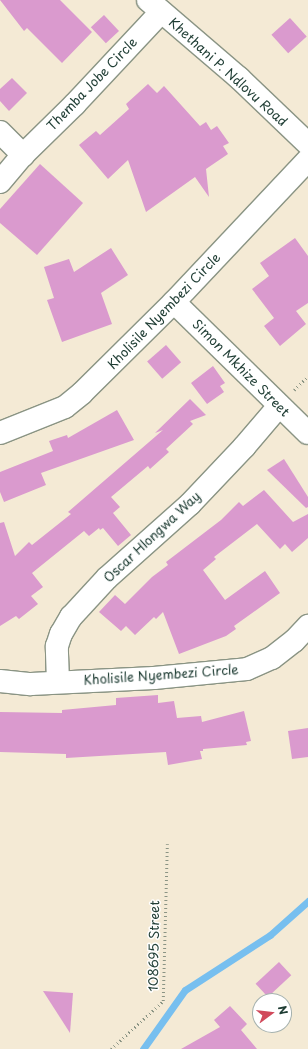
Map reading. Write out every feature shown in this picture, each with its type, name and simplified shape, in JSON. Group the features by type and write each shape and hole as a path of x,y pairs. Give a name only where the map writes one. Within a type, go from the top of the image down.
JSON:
{"street":[{"name":"Khethani P. Ndlovu Road","path":"154,6 240,78 308,144"},
{"name":"Themba Jobe Circle","path":"0,182 23,155 75,104 154,6"},
{"path":"0,132 23,155"},
{"name":"Kholisile Nyembezi Circle","path":"0,433 65,407 100,376 174,302 308,160"},
{"name":"Simon Mkhize Street","path":"174,302 308,434"},
{"name":"Oscar Hlongwa Way","path":"58,682 57,646 61,634 71,617 107,578 190,504 244,447 279,406"},
{"name":"Kholisile Nyembezi Circle","path":"0,681 31,684 154,678 247,668 272,658 308,626"}],"path":[{"name":"108695 Street","path":"111,1049 163,1001 167,844"}],"building":[{"path":"0,0 60,0 92,32 62,63 27,28 24,31"},
{"path":"104,15 119,31 106,43 91,27"},
{"path":"290,18 307,37 288,53 271,35"},
{"path":"12,78 27,93 9,111 0,101 0,89"},
{"path":"148,84 157,93 164,86 200,126 206,122 211,130 217,126 229,143 223,146 228,154 206,169 209,197 195,177 146,212 128,160 108,179 79,145 96,131 100,135 129,109 126,104"},
{"path":"40,164 83,203 37,255 0,223 0,209"},
{"path":"295,238 308,256 308,303 296,311 306,324 280,346 264,326 274,318 252,289 269,276 260,263"},
{"path":"111,248 128,275 101,293 112,324 62,342 47,300 54,298 44,267 69,259 74,272"},
{"path":"166,345 181,362 162,379 147,361"},
{"path":"213,366 225,383 220,386 224,392 207,404 191,383"},
{"path":"190,399 206,415 190,421 193,424 166,449 169,452 150,469 148,466 111,497 120,507 113,513 131,535 118,546 103,528 100,530 99,528 89,536 84,531 32,573 43,587 31,596 38,604 19,619 16,616 0,626 0,523 4,522 15,556 29,542 32,545 71,514 68,512 163,430 155,433"},
{"path":"117,410 134,440 41,473 46,485 4,502 0,492 0,472 53,451 49,441 67,435 68,438"},
{"path":"284,459 308,497 308,507 306,508 267,470"},
{"path":"264,490 293,522 308,514 308,538 292,552 285,544 280,549 257,524 214,557 216,559 203,570 225,600 265,571 280,593 234,626 236,629 226,636 179,654 163,612 156,619 154,617 135,635 126,626 121,631 99,612 115,595 125,604 152,577 168,565 166,562 221,520 239,502 243,506"},
{"path":"158,695 158,703 174,701 177,718 201,716 202,722 244,711 251,741 246,742 247,745 203,749 203,751 200,751 202,759 168,765 166,752 66,758 66,754 0,752 0,712 62,713 62,710 116,705 116,698"},
{"path":"308,728 308,757 292,759 288,731"},
{"path":"279,962 291,975 272,993 264,993 256,984"},
{"path":"43,991 73,993 70,1033"},
{"path":"230,1006 247,1024 241,1030 257,1049 181,1049 220,1027 214,1020"}],"waterway":[{"path":"143,1049 185,990 270,935 308,901"}]}
